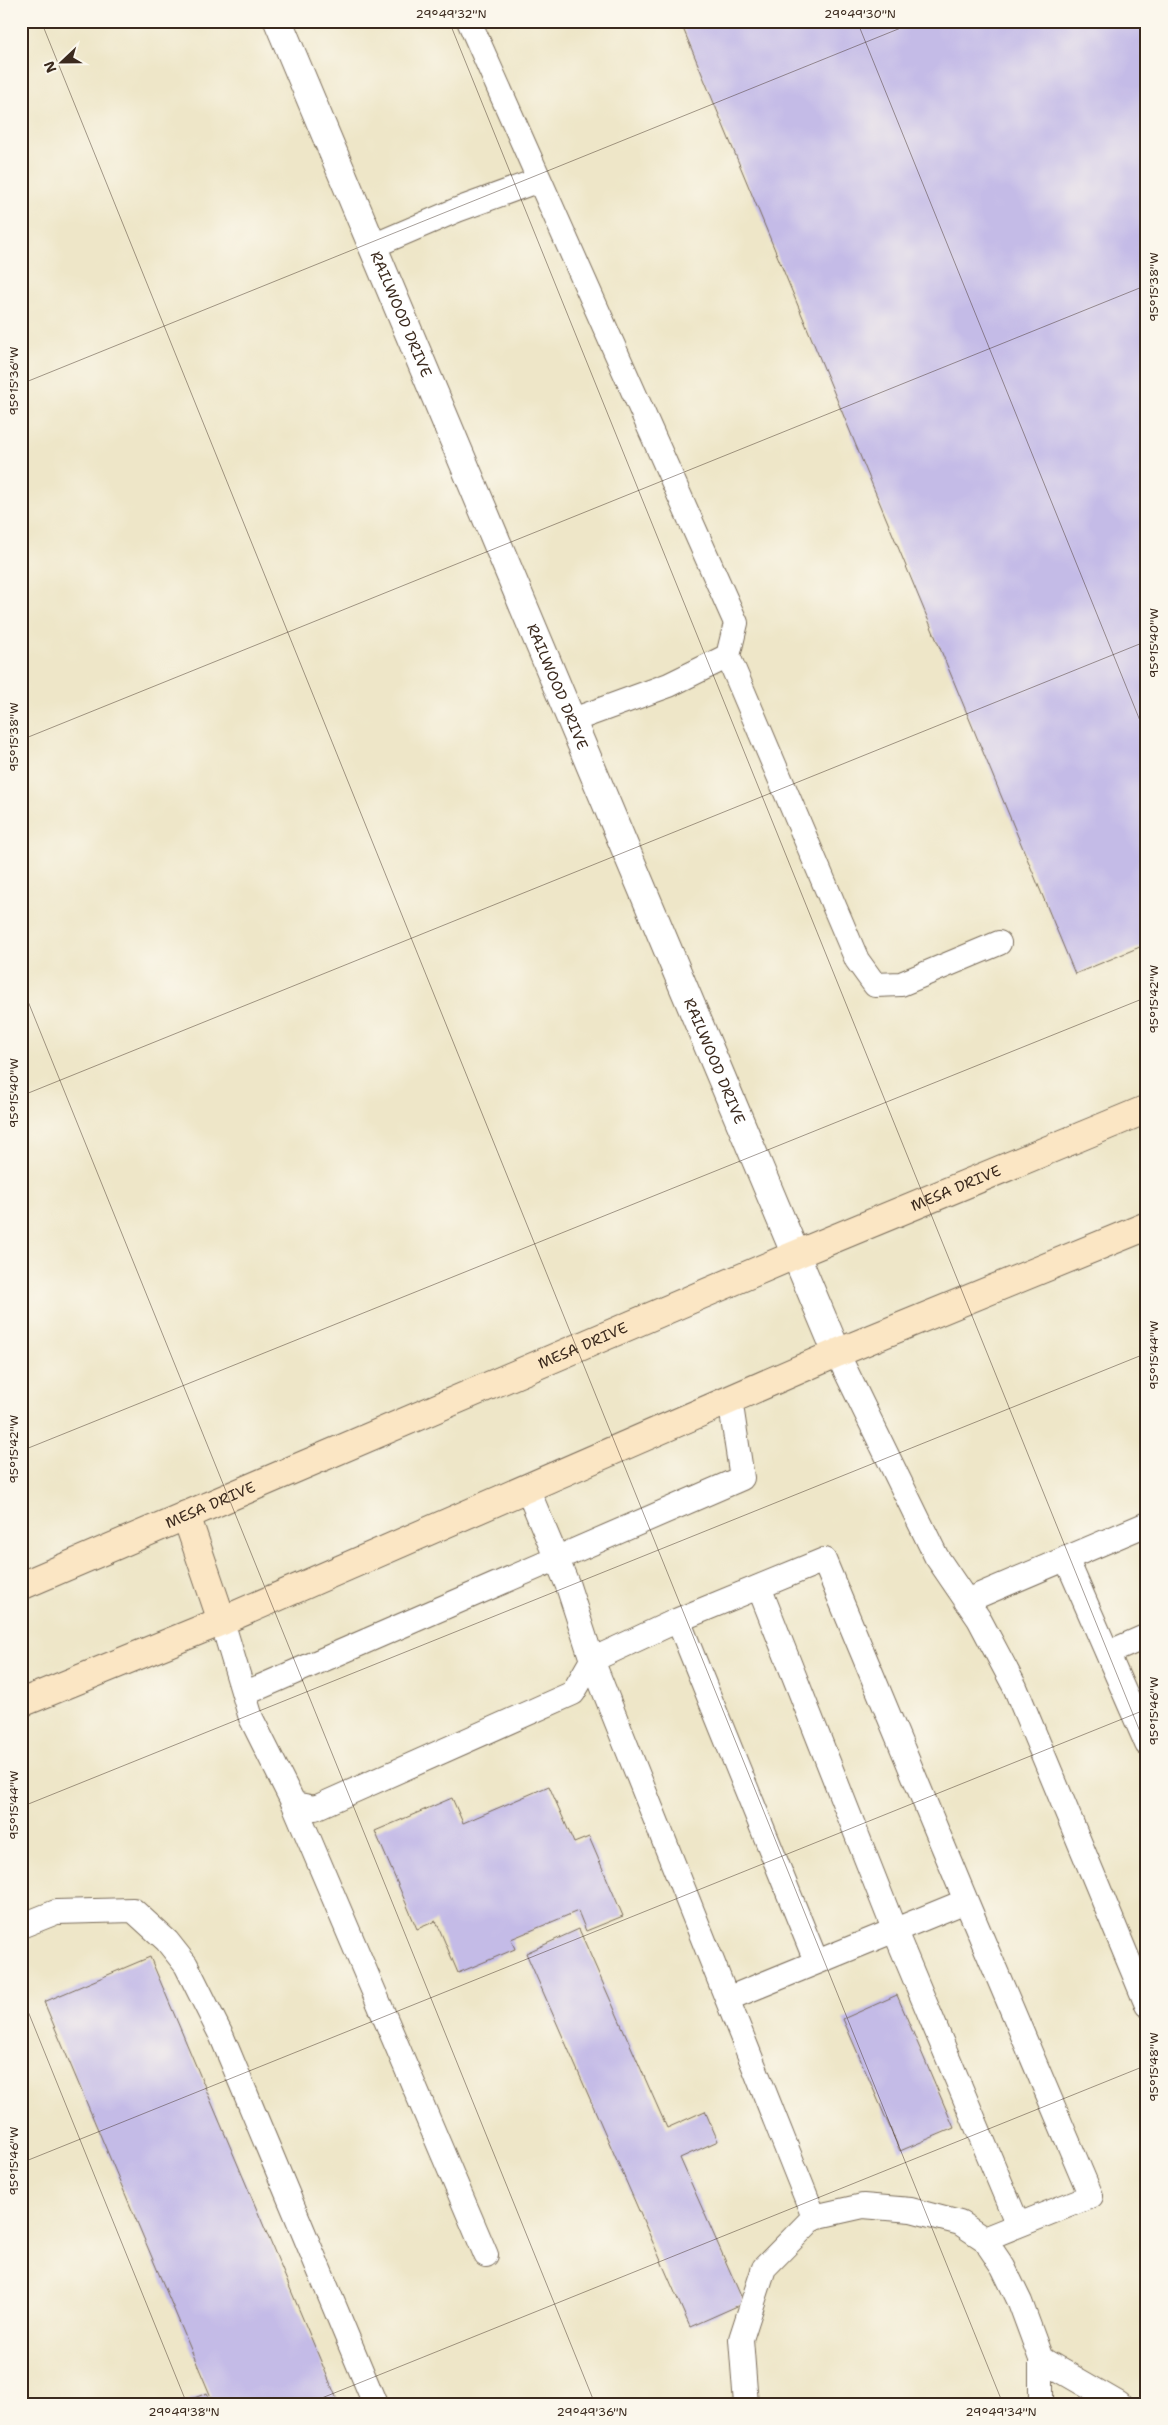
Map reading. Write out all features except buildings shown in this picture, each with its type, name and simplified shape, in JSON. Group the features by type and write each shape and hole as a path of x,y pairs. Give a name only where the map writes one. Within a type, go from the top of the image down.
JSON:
{"main road":[{"name":"MESA DRIVE","path":"21,1586 798,1254 1147,1109"},
{"path":"21,1703 222,1621 837,1353 1147,1226"},
{"path":"186,1515 222,1621"}],"street":[{"name":"RAILWOOD DRIVE","path":"278,21 798,1254 837,1353"}],"lane":[{"path":"469,21 736,624 728,656 857,960 875,985 901,984 999,943"},
{"path":"374,246 457,210 539,180"},
{"path":"573,720 669,685 728,656"},
{"path":"837,1353 936,1556 978,1618 1015,1686 1147,2005"},
{"path":"244,1694 742,1478 730,1399"},
{"path":"527,1488 556,1558 592,1660 814,2217"},
{"path":"966,1601 1147,1524"},
{"path":"1066,1558 1147,1744"},
{"path":"294,1804 315,1808 573,1693 592,1660 678,1620 824,1560 1091,2196 984,2239"},
{"path":"759,1587 894,1930 1018,2225"},
{"path":"678,1620 816,1961"},
{"path":"222,1621 251,1718 294,1804 486,2255"},
{"path":"1108,1653 1147,1636"},
{"path":"727,1999 966,1901"},
{"path":"21,1926 56,1912 133,1910 167,1940 186,1965 222,2036 375,2404"},
{"path":"746,2404 741,2339 764,2268 814,2217 863,2206 911,2210 960,2223 984,2239 1020,2302 1041,2360 1041,2404"},
{"path":"1041,2360 1119,2404"}]}
